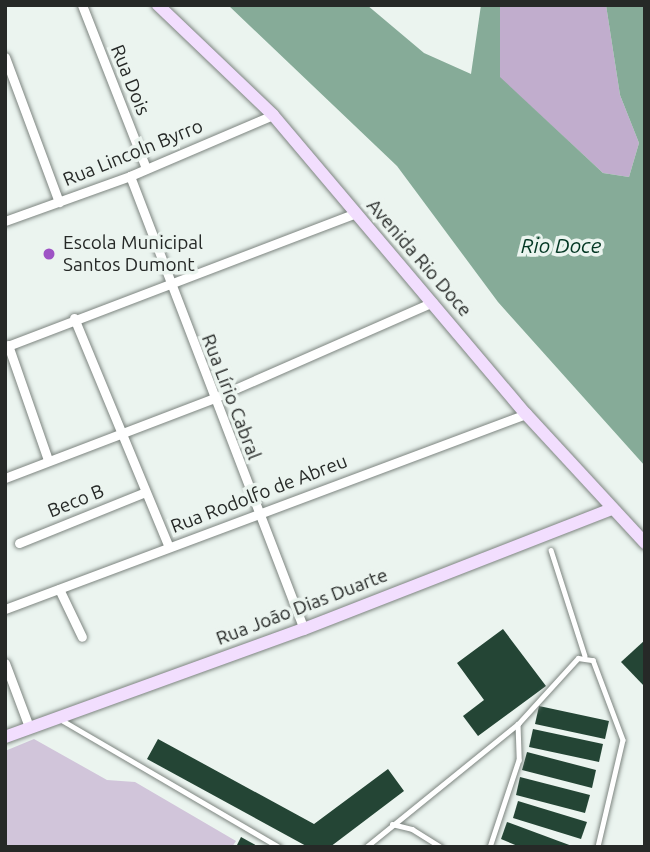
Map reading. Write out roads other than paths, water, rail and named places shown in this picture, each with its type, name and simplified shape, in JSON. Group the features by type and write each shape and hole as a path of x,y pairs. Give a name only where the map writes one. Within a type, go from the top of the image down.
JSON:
{"street":[{"name":"Rua Dois","path":"82,5 146,168"},
{"name":"Avenida Rio Doce","path":"158,5 273,115 354,214 433,302 526,414 645,543"},
{"path":"5,57 60,202"},
{"name":"Rua Lincoln Byrro","path":"5,222 130,176 273,115"},
{"name":"Rua Lírio Cabral","path":"130,176 212,399 304,629"},
{"path":"48,460 7,346 74,318 354,214"},
{"path":"5,478 212,399 433,302"},
{"path":"74,318 169,547"},
{"name":"Rua Rodolfo de Abreu","path":"5,609 526,414"},
{"name":"Beco B","path":"19,543 145,492"},
{"name":"Rua João Dias Duarte","path":"5,737 304,629 611,509"},
{"path":"59,589 82,637"},
{"path":"5,663 29,727"}],"lane":[{"path":"551,550 585,656 593,660 623,740 598,847"},
{"path":"366,847 519,724 585,656"},
{"path":"57,716 279,847"},
{"path":"490,847 519,760 519,724"},
{"path":"392,824 412,829 441,847"}],"water":[{"name":"Rio Doce","path":"228,5 367,5 424,53 471,74 481,5 500,5 500,77 603,173 629,177 639,143 620,95 606,5 645,5 645,466 498,302 397,166"}],"place":[{"name":"Escola Municipal Santos Dumont","path":"49,254"}]}
